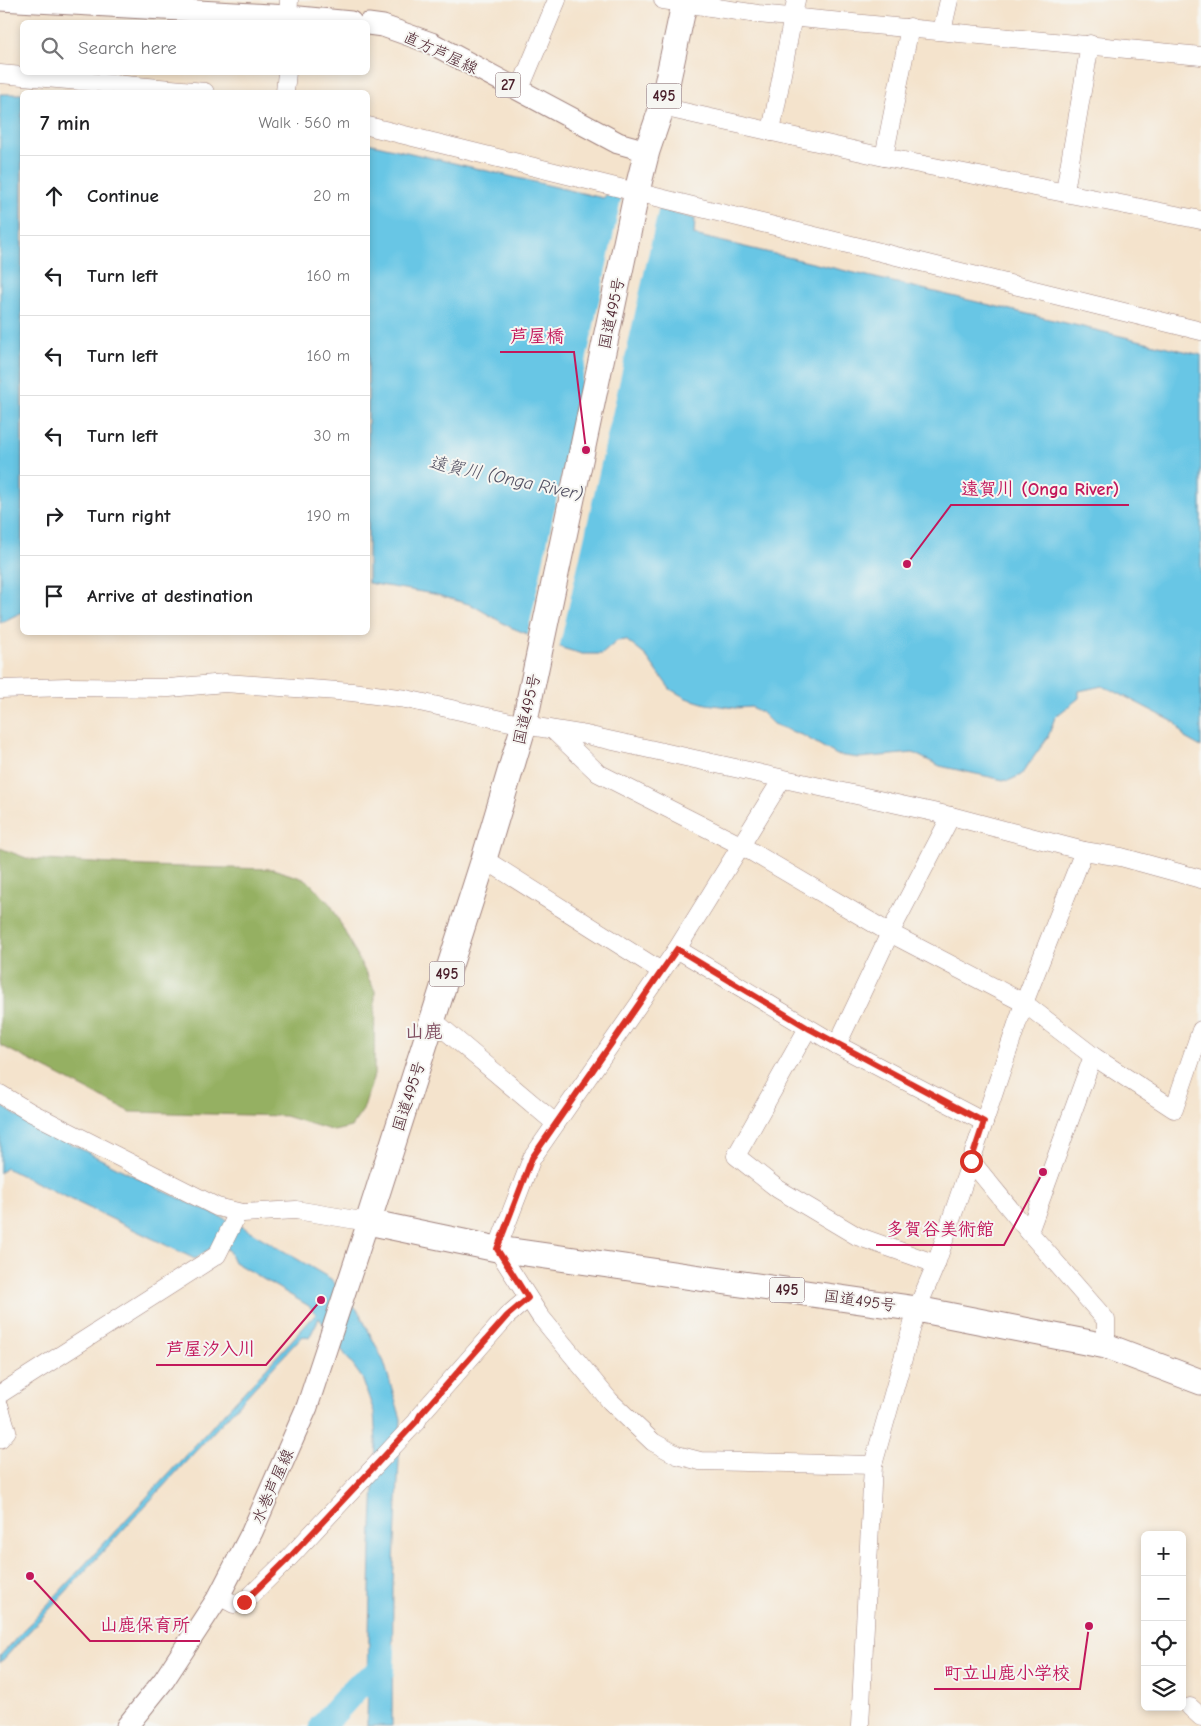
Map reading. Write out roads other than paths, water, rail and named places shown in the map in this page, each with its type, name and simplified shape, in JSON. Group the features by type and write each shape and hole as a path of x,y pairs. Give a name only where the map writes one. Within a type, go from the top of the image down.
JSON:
{"highway":[{"name":"国道495号","path":"677,1 662,107 647,151 637,191 524,725 484,859 368,1222 497,1249 917,1309 1106,1346 1201,1382"}],"main road":[{"path":"0,0 289,13 337,20"},
{"name":"直方芦屋線","path":"370,24 383,26 431,43 618,143 647,151"},
{"name":"水巻芦屋線","path":"127,1726 164,1680 218,1596 252,1532 307,1407 368,1222"}],"street":[{"path":"519,91 557,0"},
{"path":"772,132 796,0"},
{"path":"942,31 948,0"},
{"path":"677,1 794,18 1090,44 1201,56"},
{"path":"884,157 910,28"},
{"path":"1065,191 1090,44"},
{"path":"0,74 182,90"},
{"path":"285,90 286,75"},
{"path":"662,107 884,157 1065,191 1201,220"},
{"path":"370,126 1201,331"},
{"path":"0,689 68,687 169,688 225,683 352,692 406,699 951,816 1084,851 1121,857 1201,879"},
{"path":"553,730 598,773 742,846 890,933 1024,1003 1093,1056 1174,1109 1201,1030"},
{"path":"782,779 677,949 532,1158 497,1249 540,1316 610,1401 653,1442 677,1455 700,1461 873,1465"},
{"path":"837,1045 890,933 951,816"},
{"path":"860,1726 873,1465 917,1309 936,1264 1024,1003 1084,851"},
{"path":"484,859 661,971"},
{"path":"677,949 837,1045 984,1122"},
{"path":"433,1020 555,1123"},
{"path":"808,1028 736,1156 778,1189 857,1236 936,1264"},
{"path":"1029,1232 1093,1056"},
{"path":"0,1094 30,1112 217,1206 239,1214 296,1210 368,1222"},
{"path":"971,1161 1029,1232 1106,1320 1106,1346"},
{"path":"0,1394 218,1256 239,1214"},
{"path":"218,1596 234,1604 244,1602 288,1559 417,1421 420,1415 507,1316 528,1298"},
{"path":"0,1408 7,1431 0,1438"}],"water":[{"path":"0,94 20,94 20,613 0,623"},
{"path":"370,143 603,198 621,183 645,206 695,219 694,235 1201,355 1201,747 1185,738 1176,723 1102,686 1079,691 1079,698 1055,717 1048,737 1021,775 1008,781 940,766 913,753 859,758 837,755 804,736 773,724 761,712 751,707 735,708 706,704 686,698 670,689 646,656 626,640 617,641 602,654 582,654 510,627 472,605 434,594 370,583"},
{"path":"0,1105 17,1116 157,1188 243,1227 331,1279 359,1312 384,1362 401,1419 393,1583 392,1726 367,1726 371,1548 376,1442 374,1412 362,1378 319,1318 309,1338 302,1336 0,1663 0,1656 316,1314 309,1306 234,1262 228,1249 211,1248 195,1259 6,1168 0,1173"}],"waterway":[{"path":"322,1726 358,1686 381,1671 382,1651"}],"place":[{"name":"芦屋橋","path":"586,450"},
{"name":"遠賀川 (Onga River)","path":"907,564"},
{"name":"多賀谷美術館","path":"1043,1172"},
{"name":"芦屋汐入川","path":"321,1300"},
{"name":"山鹿保育所","path":"30,1576"},
{"name":"町立山鹿小学校","path":"1089,1626"}],"district":[{"name":"山鹿","path":"424,1031"}]}
